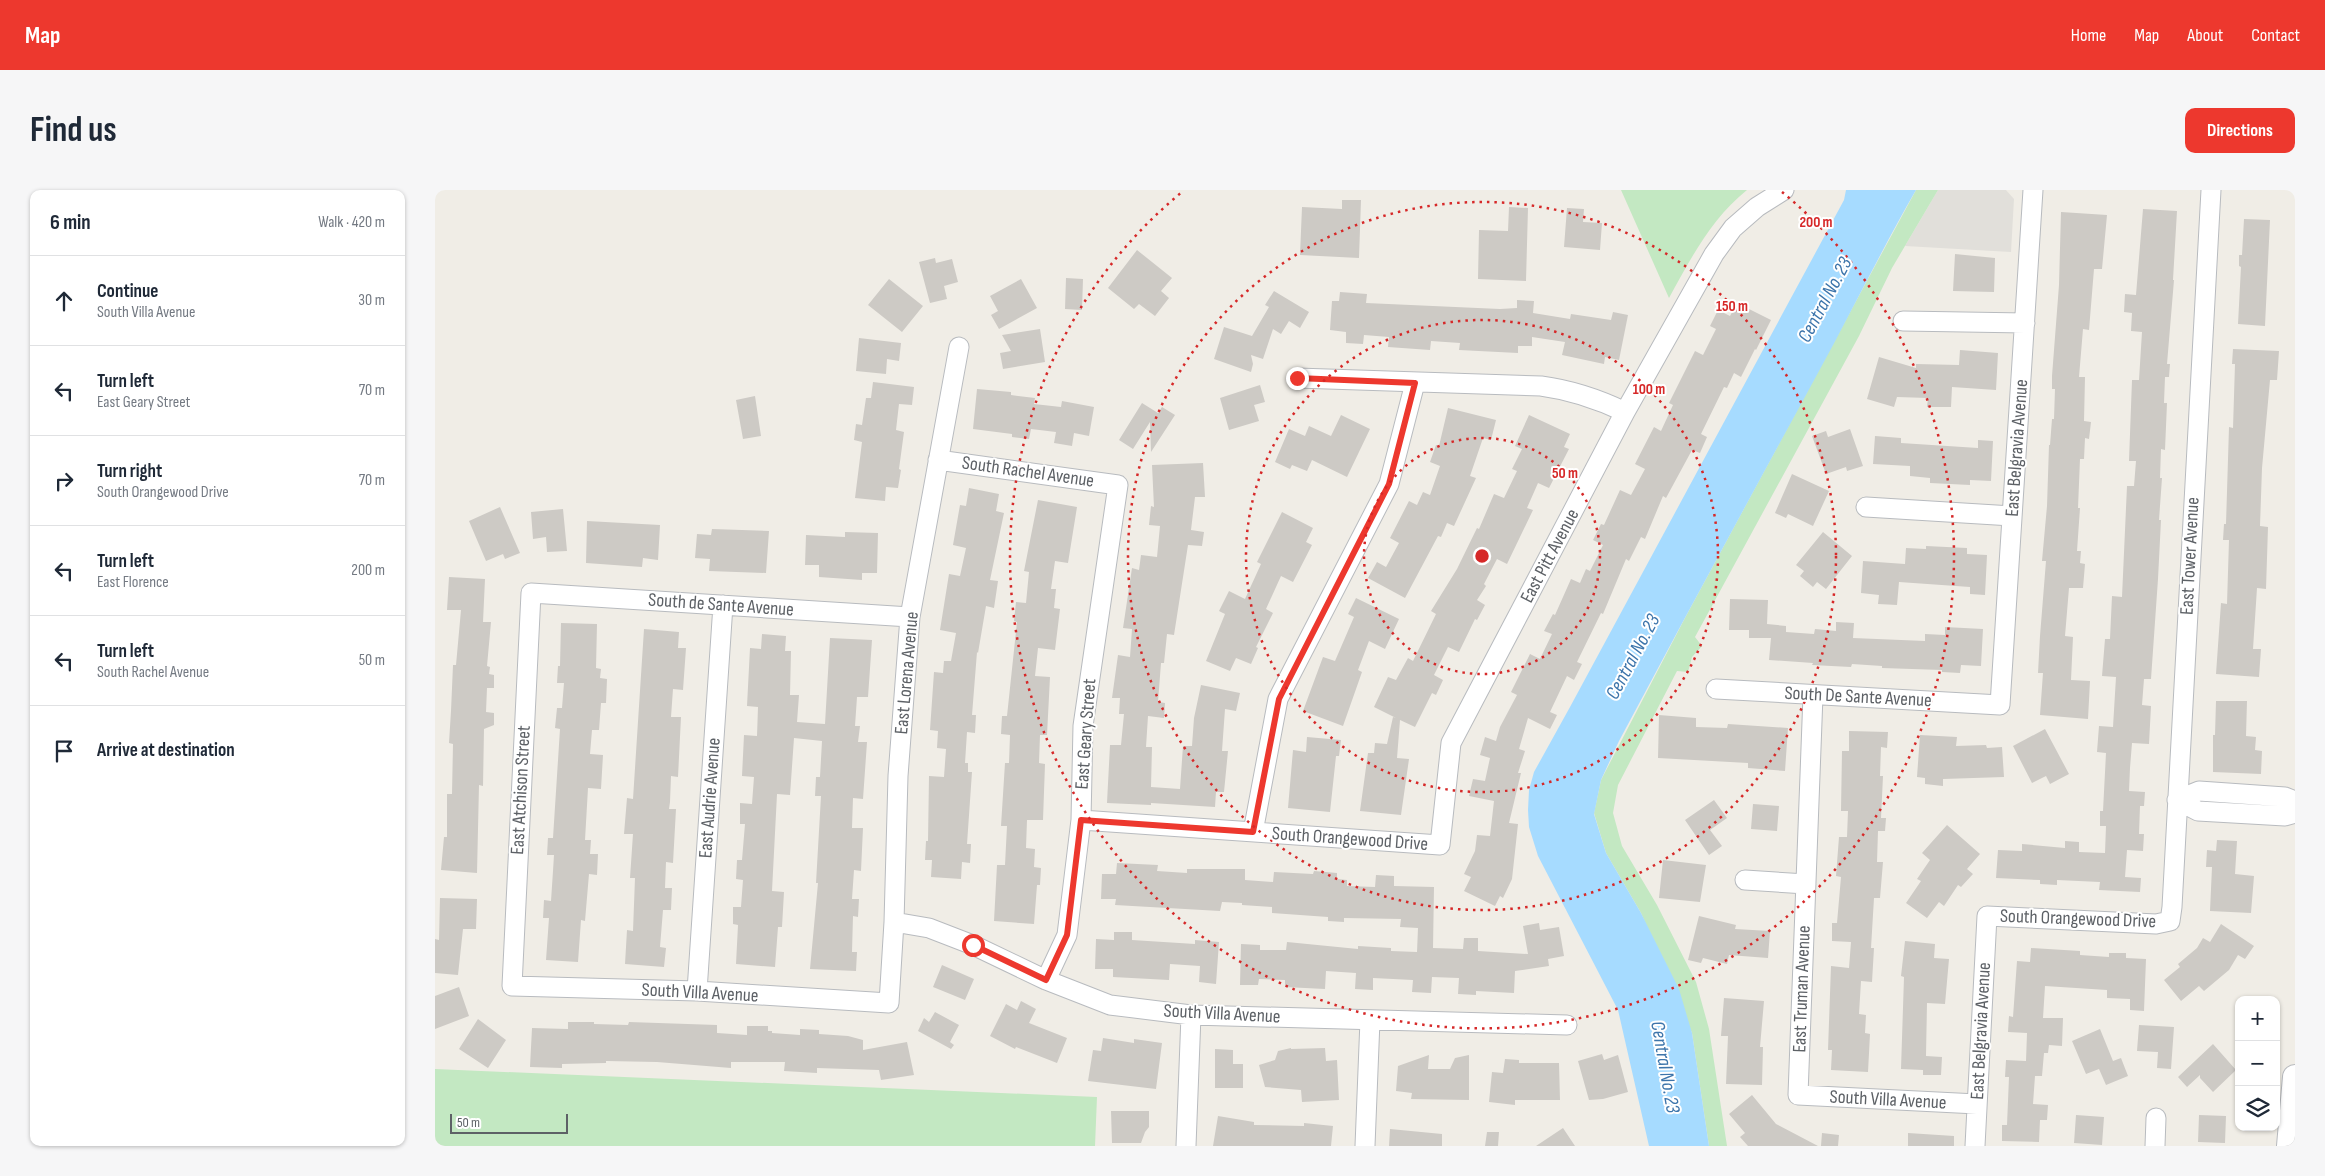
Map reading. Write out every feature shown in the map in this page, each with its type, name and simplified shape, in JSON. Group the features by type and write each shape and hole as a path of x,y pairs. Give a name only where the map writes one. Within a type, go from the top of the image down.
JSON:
{"street":[{"name":"East Pitt Avenue","path":"1439,845 1451,743 1625,412 1714,254 1733,228 1757,207 1783,190"},
{"name":"East Belgravia Avenue","path":"2000,705 2033,190"},
{"name":"East Tower Avenue","path":"2169,922 2172,907 2211,190"},
{"path":"1903,321 2025,323"},
{"name":"East Lorena Avenue","path":"889,1003 894,922 898,776 910,617 959,347"},
{"path":"1297,378 1541,386 1565,390 1607,403 1625,412"},
{"path":"1253,832 1279,699 1389,484 1415,383"},
{"name":"South Rachel Avenue","path":"939,460 1118,485"},
{"name":"East Geary Street","path":"1046,980 1067,935 1081,820 1083,726 1118,485"},
{"path":"1866,507 2012,516"},
{"name":"South de Sante Avenue","path":"531,593 910,617"},
{"name":"East Atchison Street","path":"511,986 531,593"},
{"name":"East Audrie Avenue","path":"697,991 723,605"},
{"name":"South De Sante Avenue","path":"1716,689 2000,705"},
{"name":"East Truman Avenue","path":"1798,1095 1813,694"},
{"path":"2177,800 2199,791 2285,797 2295,801"},
{"path":"2177,800 2198,810 2285,816 2295,813"},
{"name":"South Orangewood Drive","path":"1081,820 1439,845"},
{"path":"1745,880 1806,884"},
{"name":"East Belgravia Avenue","path":"1975,1146 1987,916"},
{"name":"South Orangewood Drive","path":"1987,916 2156,924 2169,922"},
{"name":"South Villa Avenue","path":"894,922 929,928 956,938 1046,980 1110,1005 1191,1015 1567,1025"},
{"name":"South Villa Avenue","path":"511,986 697,991 889,1003"},
{"path":"1186,1146 1191,1015"},
{"path":"1365,1146 1370,1020"},
{"path":"2289,1146 2295,1077"},
{"name":"South Villa Avenue","path":"1798,1095 1977,1104"},
{"path":"2155,1146 2156,1118"}],"shaded area":[{"path":"1938,190 2006,190 2014,199 2011,252 1905,246"}],"green space":[{"path":"1621,190 1747,190 1734,201 1712,226 1669,298"},
{"path":"1916,190 1938,190 1892,268 1859,336 1695,637 1702,646 1692,657 1688,672 1677,671 1618,785 1613,813 1622,846 1657,905 1696,982 1709,1029 1727,1146 1709,1146 1692,1033 1641,913 1606,853 1594,813 1601,780 1686,616"},
{"path":"435,1069 1097,1097 1095,1146 435,1146"}],"water":[{"name":"Central No. 23","path":"1846,190 1916,190 1619,741 1601,780 1594,814 1606,853 1641,913 1679,989 1692,1033 1709,1146 1649,1146 1618,1010 1538,856 1529,827 1529,790 1534,772 1844,200"}],"building":[{"path":"1342,200 1361,200 1359,258 1300,255 1302,207 1342,209"},
{"path":"1509,207 1528,208 1526,281 1478,279 1479,230 1508,231"},
{"path":"1567,208 1584,209 1583,222 1602,223 1600,250 1564,247"},
{"path":"2143,209 2177,211 2174,280 2167,364 2170,364 2169,377 2165,377 2164,403 2167,403 2165,450 2161,449 2160,478 2162,478 2159,520 2161,520 2151,679 2144,679 2142,705 2151,706 2149,744 2132,743 2130,768 2129,791 2145,792 2144,806 2140,806 2139,834 2144,834 2143,851 2127,850 2125,877 2141,878 2140,892 2099,890 2100,882 2057,880 2057,885 2040,884 2040,880 1996,878 1998,850 2022,851 2022,844 2065,848 2065,841 2079,842 2079,852 2105,853 2106,826 2100,826 2100,811 2103,811 2106,753 2097,752 2099,726 2113,727 2116,677 2102,676 2105,639 2110,639 2112,596 2122,597 2127,486 2134,486 2136,461 2129,461 2132,380 2139,380 2142,332 2131,331 2132,313 2124,312 2125,294 2136,295"},
{"path":"2061,212 2107,215 2102,269 2094,269 2089,330 2083,329 2079,377 2085,377 2084,421 2091,422 2089,439 2085,438 2084,459 2080,459 2078,508 2080,508 2077,551 2081,551 2080,563 2085,564 2083,588 2069,588 2065,636 2073,637 2071,680 2090,681 2088,719 2040,715 2043,673 2038,673 2046,561 2042,561 2047,506 2049,445 2052,419 2054,419 2055,389 2052,389 2052,376 2059,285"},
{"path":"2244,219 2270,220 2265,326 2238,324 2241,267 2239,266 2239,255 2242,255"},
{"path":"1137,250 1172,278 1161,291 1169,298 1155,316 1139,304 1134,309 1108,288"},
{"path":"1955,254 1995,258 1994,292 1953,291"},
{"path":"935,258 936,263 952,259 958,282 944,286 947,299 930,303 919,262"},
{"path":"1066,278 1083,279 1082,310 1065,309"},
{"path":"889,279 923,306 902,332 868,305"},
{"path":"1021,279 1037,308 999,329 991,315 998,311 990,296"},
{"path":"1274,291 1309,312 1300,328 1289,321 1281,334 1273,329 1263,359 1251,355 1253,364 1251,372 1214,359 1224,327 1252,336 1269,307 1265,305"},
{"path":"1340,292 1367,294 1366,303 1500,309 1517,308 1517,300 1534,301 1533,313 1570,319 1571,314 1611,320 1613,312 1628,315 1619,360 1605,357 1604,364 1562,355 1565,342 1532,337 1532,346 1518,346 1518,353 1459,350 1460,343 1431,341 1430,350 1388,347 1389,337 1364,335 1363,344 1346,343 1346,332 1330,330 1332,301 1339,301"},
{"path":"1737,303 1771,320 1756,350 1741,377 1734,373 1727,388 1724,387 1701,434 1707,437 1700,453 1692,450 1666,498 1663,496 1645,539 1641,537 1629,561 1626,559 1603,614 1601,613 1577,662 1582,664 1574,680 1567,676 1550,712 1557,715 1550,729 1528,718 1519,749 1525,751 1518,773 1521,773 1509,823 1518,824 1512,879 1503,898 1500,896 1495,906 1464,891 1471,877 1464,874 1475,851 1477,835 1490,836 1494,801 1469,796 1473,779 1485,781 1490,758 1480,755 1485,737 1496,741 1500,727 1517,695 1511,692 1530,654 1540,659 1552,634 1544,631 1553,614 1555,615 1571,579 1580,583 1586,569 1590,571 1603,545 1593,540 1601,524 1604,525 1620,490 1631,495 1645,469 1635,464 1654,427 1661,431 1673,405 1669,403 1695,351 1703,355 1716,329 1710,326 1718,310 1730,316"},
{"path":"1040,329 1045,362 1003,369 1000,353 1011,351 1002,335"},
{"path":"859,338 901,343 899,361 887,359 886,374 856,371"},
{"path":"2233,349 2279,351 2277,380 2270,380 2262,468 2260,526 2268,527 2266,589 2257,588 2253,649 2261,649 2259,677 2216,674 2221,603 2227,604 2229,540 2223,540 2224,524 2226,524 2229,427 2233,428 2235,364 2232,364"},
{"path":"1960,350 1998,353 1996,390 1952,387 1951,407 1927,407 1928,398 1897,397 1894,407 1867,399 1879,357 1916,368 1916,364 1959,365"},
{"path":"873,382 914,387 912,405 899,404 896,430 904,432 899,469 901,470 898,488 886,487 885,501 855,498 862,442 854,440 856,424 862,425 866,398 871,398"},
{"path":"1260,385 1265,402 1254,405 1259,421 1229,430 1220,398"},
{"path":"977,389 1011,392 1011,395 1035,398 1034,404 1061,407 1062,401 1094,407 1089,436 1074,433 1072,446 1054,443 1056,432 1031,429 1029,439 1012,437 1012,434 973,429"},
{"path":"755,396 761,436 743,439 736,400"},
{"path":"1142,403 1158,413 1162,407 1175,415 1151,452 1150,422 1133,449 1119,440"},
{"path":"1448,408 1496,420 1491,440 1483,438 1470,476 1476,478 1454,526 1447,523 1441,537 1438,536 1405,598 1368,578 1377,562 1386,567 1399,543 1390,538 1409,501 1417,505 1423,492 1430,495 1440,466 1430,462 1436,445 1439,446"},
{"path":"1341,415 1370,429 1347,477 1312,460 1307,471 1292,465 1290,469 1275,462 1289,429 1305,436 1309,426 1331,436"},
{"path":"1529,415 1570,434 1564,447 1569,449 1549,488 1538,483 1527,508 1533,510 1507,564 1497,559 1484,584 1486,586 1477,600 1485,605 1477,620 1475,619 1459,652 1448,647 1434,675 1443,680 1436,695 1432,693 1415,727 1400,720 1397,758 1409,759 1401,815 1360,811 1368,753 1374,753 1375,743 1387,744 1393,717 1396,718 1374,707 1388,677 1396,680 1408,658 1413,661 1436,614 1431,611 1457,569 1477,528 1479,529 1494,494 1504,498 1517,471 1512,469 1522,449 1515,446"},
{"path":"1850,429 1863,466 1847,471 1846,467 1826,474 1812,436 1826,431 1828,437"},
{"path":"1875,436 1901,438 1901,443 1978,448 1978,440 1993,441 1991,481 1970,480 1970,485 1930,483 1930,478 1910,476 1910,466 1873,464"},
{"path":"1203,463 1205,497 1195,497 1191,530 1204,532 1202,546 1188,545 1174,635 1167,634 1164,663 1161,663 1158,702 1165,703 1164,718 1148,716 1146,747 1152,747 1151,787 1180,789 1183,746 1192,746 1194,718 1201,685 1240,693 1236,711 1225,709 1222,751 1228,751 1224,792 1216,792 1215,807 1151,803 1151,805 1107,803 1110,745 1121,745 1124,714 1119,714 1120,698 1112,698 1118,655 1130,657 1132,629 1123,628 1132,568 1139,570 1141,555 1157,557 1160,526 1149,525 1151,506 1154,507 1152,465"},
{"path":"1792,474 1829,491 1813,526 1788,514 1786,518 1775,513"},
{"path":"969,488 999,494 996,511 1004,513 990,580 998,581 994,608 986,606 977,652 972,715 976,715 975,733 967,732 965,763 968,763 968,772 972,772 967,844 971,844 970,863 962,862 961,879 931,877 932,860 925,860 926,841 928,841 929,776 944,777 946,749 937,748 938,731 930,730 934,672 943,673 944,661 951,661 956,633 940,630 949,574 960,576 966,548 953,545 960,505 966,506"},
{"path":"1038,500 1077,507 1068,563 1055,561 1051,589 1056,589 1054,608 1060,609 1055,650 1038,648 1035,676 1050,677 1047,735 1040,735 1039,763 1045,764 1043,820 1027,820 1026,848 1035,849 1034,867 1041,868 1040,885 1037,885 1034,924 994,921 997,865 1005,865 1007,826 1001,826 1005,763 1009,763 1010,735 1001,734 1002,716 1007,716 1017,622 1014,621 1016,602 1026,603 1029,572 1024,571"},
{"path":"500,507 520,553 505,559 503,554 486,561 469,521"},
{"path":"563,509 567,551 547,552 546,537 533,539 531,512"},
{"path":"1282,512 1313,528 1306,542 1312,545 1293,582 1281,576 1266,609 1273,613 1256,647 1258,648 1251,664 1236,658 1230,671 1206,661 1225,614 1219,611 1229,591 1245,599 1261,564 1257,562"},
{"path":"587,521 660,525 658,560 643,558 642,567 586,563"},
{"path":"712,529 769,531 766,573 709,571 710,559 695,558 697,534 711,535"},
{"path":"845,532 878,533 877,573 862,573 862,580 819,577 819,565 805,565 806,535 845,537"},
{"path":"1823,532 1852,556 1826,589 1817,582 1813,587 1800,576 1804,571 1796,565"},
{"path":"1926,546 1967,548 1967,554 1987,555 1985,595 1970,594 1970,587 1899,582 1897,605 1878,604 1879,595 1861,593 1863,561 1905,564 1906,548 1926,549"},
{"path":"449,577 485,579 483,622 491,622 487,666 490,667 489,674 494,675 494,688 487,688 486,712 494,713 494,725 484,729 483,786 479,785 477,873 441,870 444,837 447,837 447,794 452,794 453,744 449,743 453,665 456,665 461,610 447,610"},
{"path":"1356,598 1399,619 1385,649 1369,641 1358,670 1362,672 1343,726 1303,711 1323,657 1335,661 1354,617 1348,614"},
{"path":"1730,599 1768,600 1767,624 1786,626 1786,632 1814,634 1815,629 1836,631 1836,622 1854,623 1853,638 1925,641 1925,634 1945,635 1945,627 1983,629 1981,666 1961,665 1960,673 1852,664 1851,667 1812,665 1813,663 1769,660 1771,638 1749,638 1749,630 1729,630"},
{"path":"561,623 597,624 596,668 601,669 600,678 607,679 606,703 601,703 599,730 592,730 590,754 603,755 601,789 588,788 585,840 591,840 590,854 598,854 597,875 589,874 585,921 581,920 578,962 546,960 549,918 543,918 544,900 551,901 554,855 547,855 548,838 553,838 560,729 555,728 557,708 562,708 564,683 557,683 558,666 560,666"},
{"path":"644,629 679,632 678,648 686,648 683,690 673,689 671,717 681,717 678,777 671,776 669,809 676,809 673,863 666,862 665,888 672,888 671,910 663,910 660,947 666,948 664,967 625,964 627,930 633,931 635,878 630,878 633,834 624,834 627,798 633,799"},
{"path":"762,634 786,636 785,651 791,651 790,695 799,695 797,722 825,724 830,638 872,640 868,697 857,697 855,726 860,726 858,742 867,742 863,799 853,798 852,828 863,828 861,871 854,870 852,899 859,899 858,917 853,916 852,952 857,952 856,971 810,969 818,883 816,883 821,796 815,796 816,777 820,777 822,741 794,738 790,795 777,794 772,891 784,892 782,927 778,927 775,967 736,964 738,925 733,924 733,907 741,907 743,880 736,879 737,860 742,860 745,824 740,824 740,803 752,804 754,777 742,776 744,735 757,736 758,707 747,706 750,648 761,649"},
{"path":"2216,701 2247,701 2246,736 2256,737 2255,750 2262,751 2261,774 2213,772 2213,735 2215,735"},
{"path":"1659,715 1696,718 1696,727 1727,728 1728,724 1788,728 1785,771 1748,768 1748,763 1658,758"},
{"path":"2045,729 2069,774 2050,784 2046,776 2032,783 2013,746"},
{"path":"1849,731 1888,732 1887,748 1881,747 1880,776 1883,776 1881,818 1886,818 1885,831 1878,831 1877,862 1883,862 1880,898 1874,898 1871,948 1874,948 1872,982 1861,981 1859,1014 1866,1015 1865,1033 1870,1034 1868,1072 1831,1070 1832,1050 1828,1050 1831,966 1849,968 1851,942 1832,941 1832,923 1837,923 1841,877 1836,876 1839,837 1847,837 1848,811 1841,811 1842,751 1849,751"},
{"path":"1920,735 1957,737 1956,746 1986,745 1987,748 2002,747 2004,777 1943,779 1943,786 1925,784 1925,778 1917,777"},
{"path":"1307,737 1341,740 1339,756 1336,756 1330,812 1288,808 1293,750 1306,752"},
{"path":"1714,800 1727,818 1710,830 1722,846 1709,855 1685,820"},
{"path":"1753,804 1779,806 1777,831 1751,829"},
{"path":"1947,825 1980,854 1967,869 1973,874 1961,887 1958,885 1944,906 1939,902 1927,918 1906,903 1921,881 1917,879 1930,860 1922,853"},
{"path":"2217,840 2237,841 2235,874 2254,876 2251,913 2210,911 2212,867 2206,867 2207,850 2216,851"},
{"path":"1663,860 1706,865 1700,902 1659,898"},
{"path":"1117,863 1158,865 1157,871 1187,873 1187,869 1245,869 1245,880 1273,882 1274,872 1313,874 1314,871 1337,873 1337,879 1347,880 1347,886 1375,887 1376,875 1394,876 1394,886 1434,887 1433,948 1463,949 1464,938 1478,938 1478,951 1528,954 1523,926 1539,923 1540,930 1559,927 1564,956 1548,959 1549,966 1515,971 1514,993 1476,991 1476,995 1458,994 1459,978 1432,977 1431,993 1412,992 1413,980 1373,978 1373,990 1355,989 1356,973 1326,971 1325,989 1285,987 1285,980 1259,979 1258,985 1240,985 1241,944 1260,945 1260,950 1286,950 1287,942 1358,949 1358,946 1391,948 1391,951 1417,952 1418,928 1400,927 1401,919 1344,918 1344,922 1328,921 1328,917 1272,913 1272,907 1242,905 1242,903 1222,902 1220,911 1115,905 1116,899 1101,899 1102,874 1116,874"},
{"path":"440,898 477,899 476,929 463,929 458,975 435,973 435,939 439,940"},
{"path":"1699,916 1736,925 1735,929 1770,931 1768,958 1729,955 1727,964 1703,958 1701,963 1688,960"},
{"path":"2221,924 2254,946 2245,959 2238,955 2229,970 2204,991 2199,986 2181,1001 2164,980 2180,967 2178,964 2197,948 2203,938 2210,942"},
{"path":"1114,932 1132,932 1132,940 1195,944 1195,940 1219,942 1216,984 1199,982 1200,966 1170,964 1169,980 1113,977 1113,969 1095,969 1096,939 1114,940"},
{"path":"1905,941 1935,944 1934,958 1949,959 1945,1004 1927,1003 1926,1056 1942,1057 1941,1075 1923,1075 1923,1070 1901,1069 1904,977 1901,976"},
{"path":"2031,948 2080,951 2080,955 2109,957 2109,953 2126,953 2126,958 2146,959 2144,1011 2130,1010 2130,999 2107,998 2107,990 2045,986 2043,1018 2063,1018 2062,1046 2049,1045 2048,1053 2044,1053 2042,1076 2035,1076 2033,1104 2048,1105 2047,1120 2040,1120 2039,1142 2002,1141 2002,1125 2007,1125 2009,1077 2005,1077 2006,1060 2026,1061 2027,1033 2008,1032 2009,1016 2013,1017 2017,961 2030,962"},
{"path":"942,965 974,979 965,1000 933,987"},
{"path":"459,987 469,1016 435,1029 435,996"},
{"path":"1724,998 1764,1001 1760,1047 1763,1047 1762,1085 1726,1084 1728,1036 1721,1036"},
{"path":"1021,1001 1036,1009 1029,1023 1067,1038 1057,1063 1016,1047 1015,1049 990,1036 1006,1004 1017,1010"},
{"path":"935,1012 959,1025 950,1042 954,1045 951,1049 918,1031 924,1018 929,1022"},
{"path":"478,1019 506,1040 488,1068 459,1049"},
{"path":"568,1022 628,1025 629,1022 717,1025 717,1033 747,1035 747,1026 768,1026 768,1031 772,1031 772,1033 800,1035 800,1029 819,1030 819,1034 848,1036 863,1040 863,1050 907,1042 914,1075 881,1080 879,1070 817,1068 817,1073 784,1071 785,1062 731,1062 731,1068 657,1062 606,1061 606,1063 562,1064 562,1068 530,1067 532,1028 568,1029"},
{"path":"2139,1025 2174,1027 2171,1069 2157,1068 2158,1052 2137,1051"},
{"path":"2100,1029 2113,1061 2121,1058 2128,1076 2106,1085 2099,1069 2086,1074 2072,1041"},
{"path":"1103,1038 1134,1043 1134,1039 1162,1043 1156,1089 1088,1081 1093,1050 1101,1051"},
{"path":"2213,1044 2235,1069 2213,1092 2200,1078 2200,1075 2187,1087 2178,1077"},
{"path":"1291,1048 1325,1048 1326,1061 1337,1060 1339,1100 1302,1102 1301,1090 1265,1087 1259,1065 1275,1060 1278,1051"},
{"path":"1215,1049 1233,1050 1233,1064 1243,1064 1243,1088 1215,1088"},
{"path":"1602,1054 1604,1060 1618,1055 1628,1092 1603,1099 1589,1100 1578,1061"},
{"path":"1429,1055 1428,1069 1450,1069 1455,1058 1469,1055 1469,1100 1411,1099 1412,1093 1396,1091 1398,1066"},
{"path":"1505,1059 1519,1060 1519,1063 1559,1063 1560,1100 1515,1100 1515,1105 1489,1102 1492,1072 1503,1073"},
{"path":"1752,1095 1776,1124 1818,1146 1748,1146 1740,1137 1745,1133 1729,1114"},
{"path":"1111,1111 1149,1111 1149,1127 1141,1143 1112,1143"},
{"path":"2076,1115 2104,1117 2102,1145 2074,1143"},
{"path":"2199,1115 2226,1116 2225,1143 2198,1142"},
{"path":"1218,1116 1254,1122 1254,1125 1304,1126 1304,1123 1333,1126 1331,1146 1213,1146"},
{"path":"1563,1128 1575,1146 1536,1146"},
{"path":"1390,1129 1442,1134 1442,1146 1389,1146"},
{"path":"1487,1132 1499,1132 1498,1146 1485,1146"},
{"path":"1822,1133 1839,1135 1838,1146 1821,1146"},
{"path":"1908,1133 1954,1136 1954,1146 1908,1146"}],"route":[{"path":"973,945 1046,980 1067,935 1081,820 1253,832 1279,699 1389,484 1415,383 1297,378"}]}
